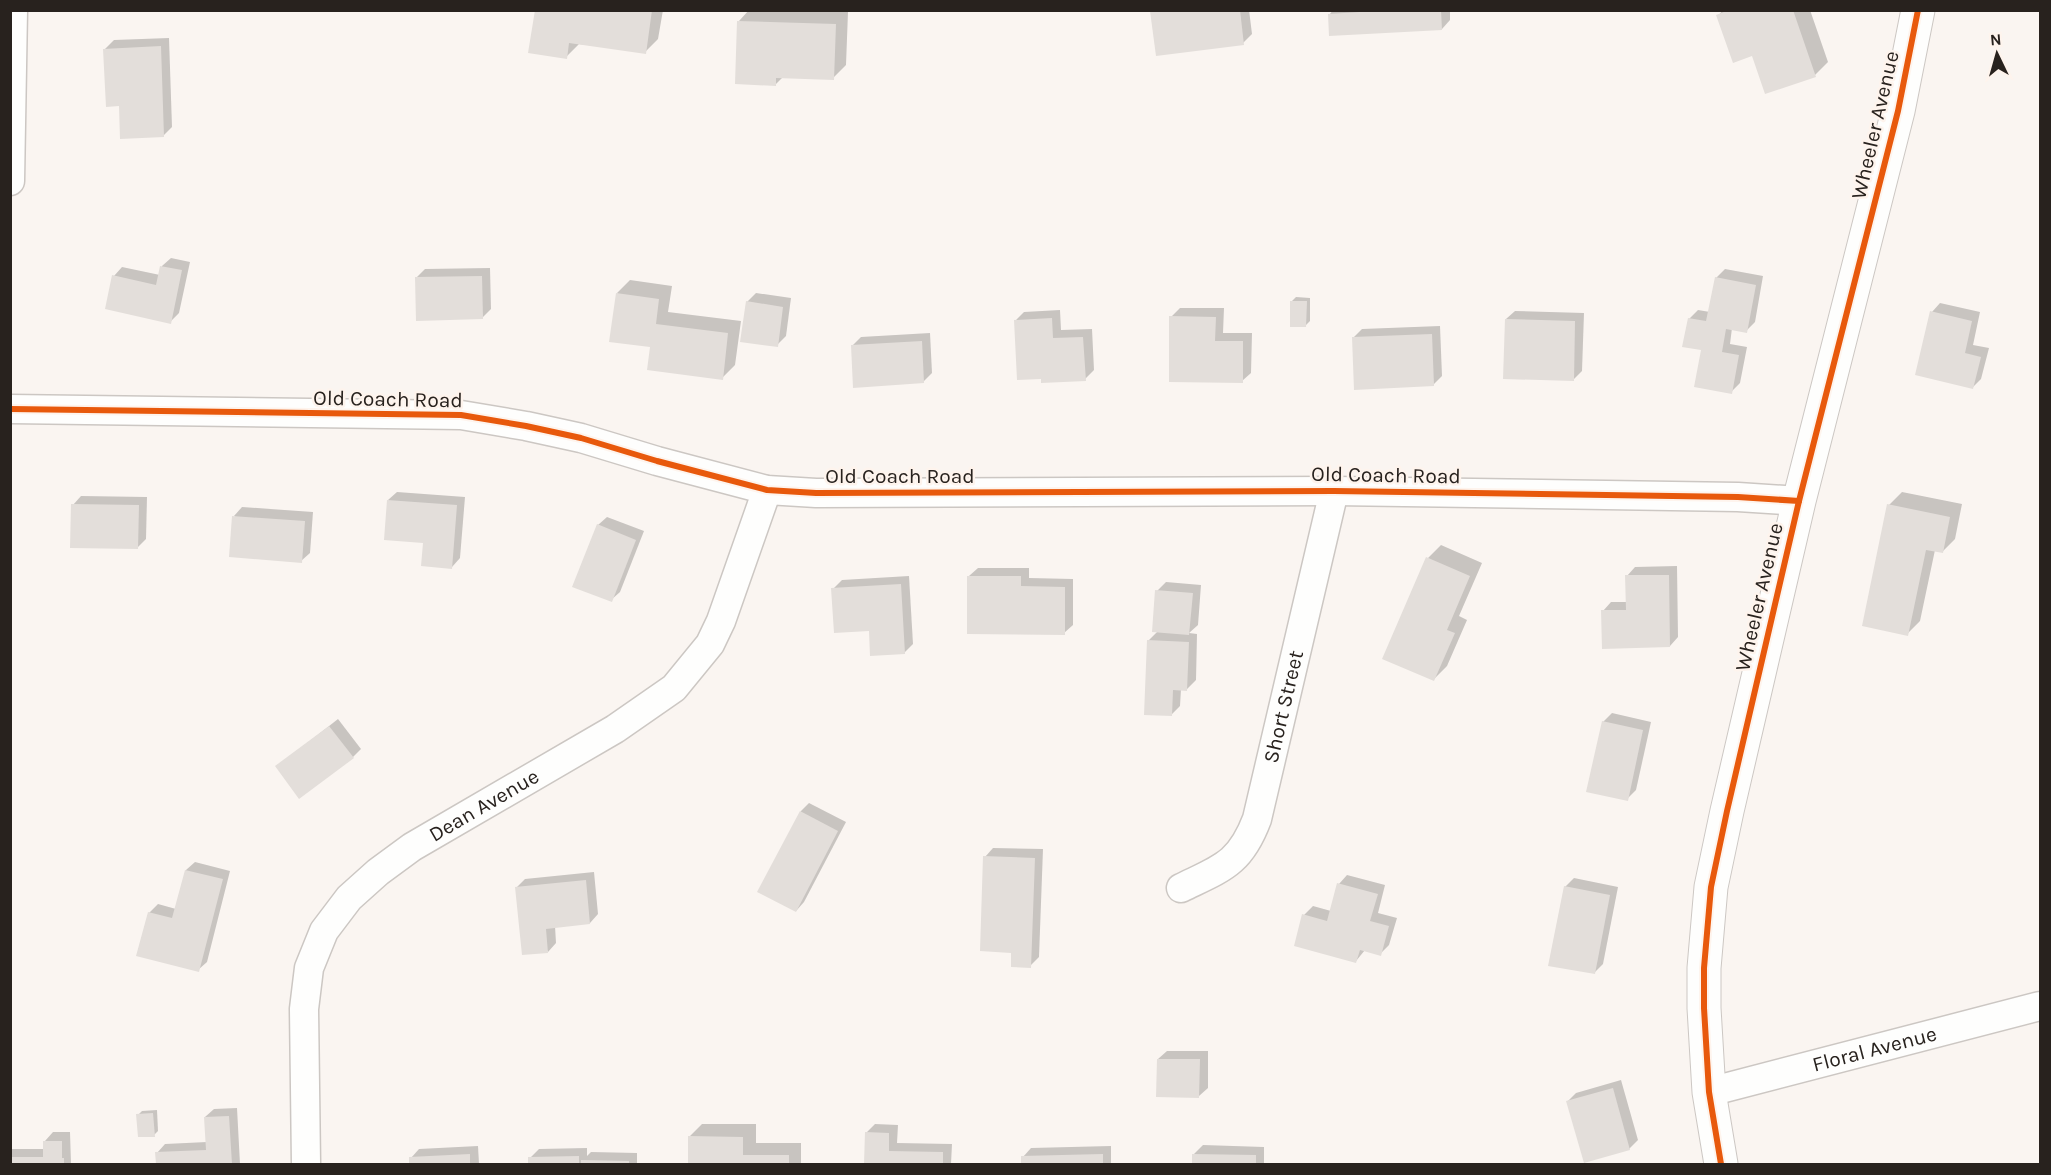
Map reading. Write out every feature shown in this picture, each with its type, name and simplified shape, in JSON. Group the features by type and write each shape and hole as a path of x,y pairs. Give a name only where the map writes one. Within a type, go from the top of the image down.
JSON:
{"street":[{"path":"10,181 13,10"},
{"name":"Wheeler Avenue","path":"1721,1164 1709,1092 1704,968 1711,887 1726,812 1799,501 1898,111 1918,10"},
{"name":"Old Coach Road","path":"10,409 461,415 581,438 767,490 816,493 1334,491 1738,497 1799,501"},
{"name":"Dean Avenue","path":"306,1164 304,1009 309,968 324,931 349,898 378,872 412,847 615,729 674,688 710,644 721,621 767,490"},
{"name":"Short Street","path":"1181,888 1226,866 1248,841 1257,819 1334,491"},
{"name":"Floral Avenue","path":"1709,1092 2040,1006"}],"building":[{"path":"535,10 652,10 646,54 569,43 567,59 528,53"},
{"path":"1240,10 1244,45 1156,56 1150,11"},
{"path":"1359,10 1441,10 1442,30 1329,36 1328,14 1360,12"},
{"path":"1729,10 1793,10 1816,77 1765,94 1752,56 1733,63 1716,15"},
{"path":"737,21 836,24 834,80 776,78 776,86 735,84"},
{"path":"161,46 164,137 120,139 119,106 106,107 103,49"},
{"path":"160,266 182,270 171,324 105,309 112,275 156,285"},
{"path":"482,276 483,319 416,321 415,277"},
{"path":"1715,277 1756,285 1747,333 1726,329 1722,352 1739,355 1732,394 1694,387 1701,350 1682,347 1688,318 1706,321"},
{"path":"616,293 659,299 656,324 728,333 723,380 647,370 650,347 609,342"},
{"path":"746,301 783,307 778,347 740,342"},
{"path":"1290,301 1307,301 1306,327 1290,327"},
{"path":"1930,311 1972,321 1965,353 1981,357 1973,389 1915,375"},
{"path":"1169,316 1216,317 1215,341 1243,341 1243,383 1169,382"},
{"path":"1052,318 1053,338 1083,337 1086,381 1041,383 1041,379 1017,380 1014,320"},
{"path":"1505,319 1575,321 1574,381 1503,379"},
{"path":"1432,334 1434,386 1354,390 1352,337"},
{"path":"922,341 924,383 853,388 851,345"},
{"path":"387,500 457,505 452,569 421,566 423,543 384,540"},
{"path":"71,504 139,505 138,549 70,548"},
{"path":"1887,504 1950,517 1943,553 1926,550 1908,636 1862,626"},
{"path":"232,516 305,521 302,563 229,557"},
{"path":"597,524 636,540 612,602 572,587"},
{"path":"1426,557 1470,576 1447,630 1455,633 1434,681 1382,659"},
{"path":"1625,575 1669,575 1670,647 1602,649 1601,610 1626,610"},
{"path":"967,576 1021,576 1021,586 1065,587 1065,635 967,634"},
{"path":"901,584 905,654 870,656 869,631 834,633 831,588"},
{"path":"1155,590 1193,593 1189,635 1152,632"},
{"path":"1147,640 1189,642 1187,691 1173,690 1172,716 1144,715"},
{"path":"1602,721 1643,730 1628,801 1586,792"},
{"path":"329,726 354,758 299,799 275,766"},
{"path":"800,811 838,831 796,912 757,892"},
{"path":"983,856 1035,858 1031,968 1011,967 1011,953 980,951"},
{"path":"185,870 223,879 199,972 136,956 148,912 172,918"},
{"path":"586,880 590,924 546,929 548,953 522,955 515,887"},
{"path":"1337,883 1378,894 1370,921 1389,926 1381,956 1360,950 1356,963 1294,946 1302,914 1327,921"},
{"path":"1564,886 1610,895 1595,974 1548,966"},
{"path":"1157,1059 1200,1059 1199,1098 1156,1097"},
{"path":"1613,1088 1630,1150 1584,1163 1566,1101"},
{"path":"153,1113 155,1137 138,1137 136,1114"},
{"path":"229,1116 232,1164 156,1164 155,1152 206,1150 204,1117"},
{"path":"865,1132 889,1133 889,1151 943,1152 943,1164 864,1164"},
{"path":"688,1136 743,1137 743,1155 789,1155 789,1164 688,1164"},
{"path":"43,1141 62,1141 64,1164 10,1164 10,1157 43,1157"},
{"path":"470,1154 470,1164 409,1164 409,1157"},
{"path":"1103,1154 1103,1164 1021,1164 1021,1156"},
{"path":"1192,1154 1256,1155 1256,1164 1192,1164"},
{"path":"579,1156 579,1164 528,1164 528,1157"},
{"path":"581,1160 629,1161 629,1164 581,1164"}],"cycle path":[{"path":"1721,1164 1709,1092 1704,1008 1704,968 1711,887 1799,501 1898,111 1918,10"},
{"path":"10,409 461,415 581,438 767,490 816,493 1334,491 1738,497 1799,501"}]}
